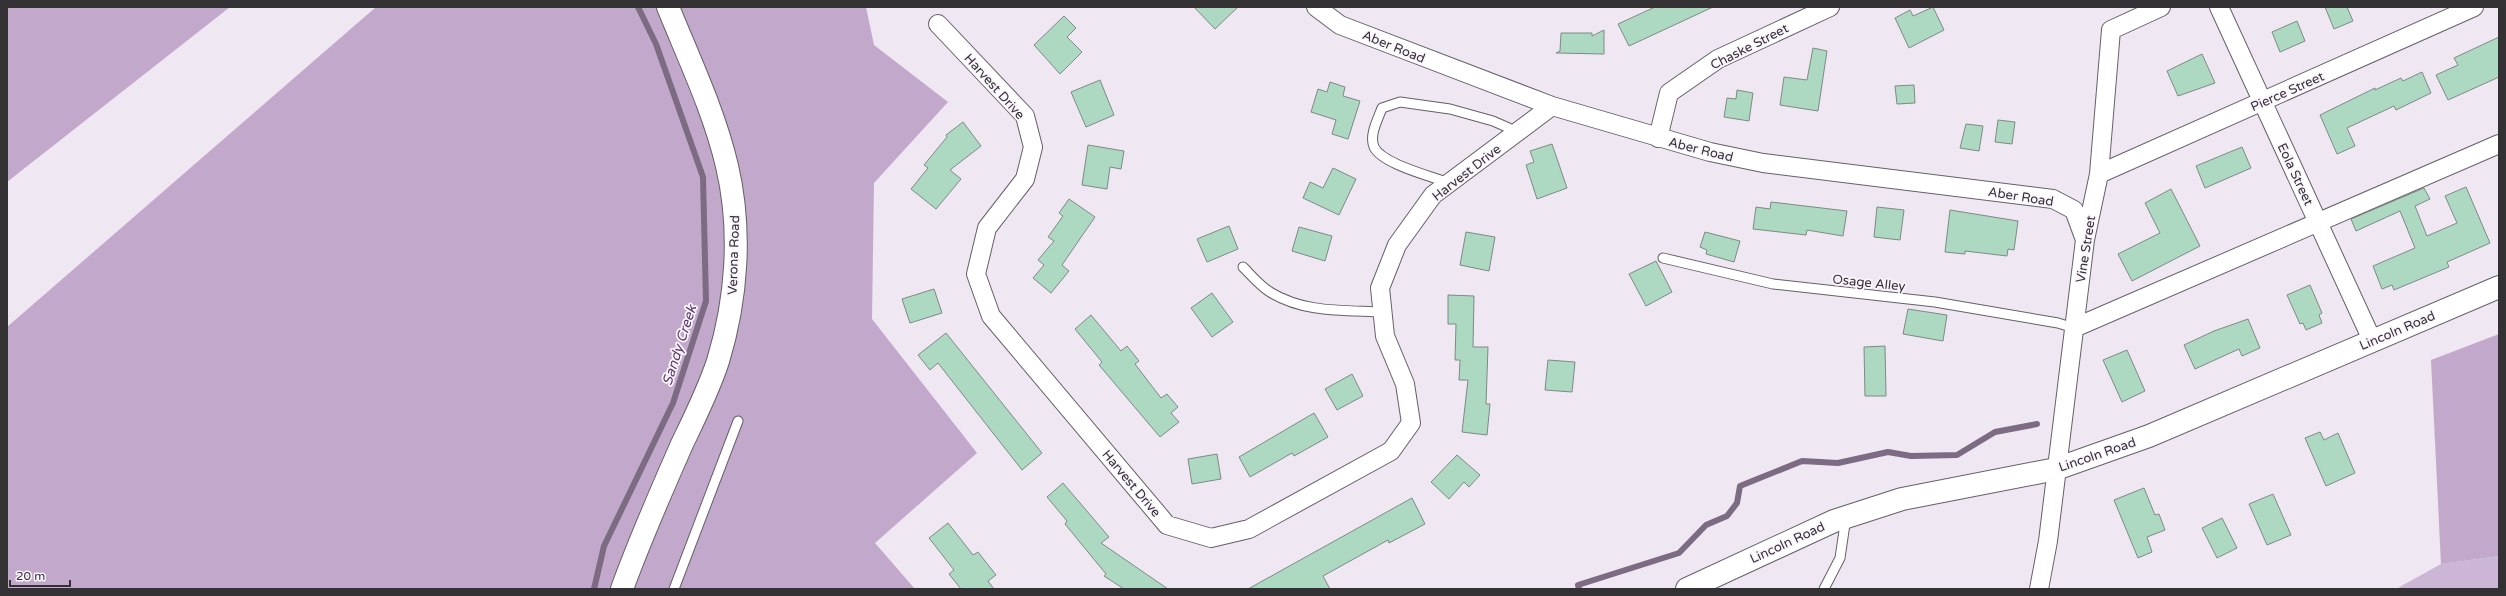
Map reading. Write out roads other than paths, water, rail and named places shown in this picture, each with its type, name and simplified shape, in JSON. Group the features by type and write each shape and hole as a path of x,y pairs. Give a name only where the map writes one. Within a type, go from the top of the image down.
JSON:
{"street":[{"name":"Verona Road","path":"622,589 640,537 717,362 728,322 734,284 735,213 727,167 716,125 668,7"},
{"name":"Aber Road","path":"1316,7 1340,25 1552,106 1710,152 1763,163 2053,199 2074,210 2085,240"},
{"name":"Chaske Street","path":"1658,138 1669,93 1718,60 1830,7"},
{"name":"Vine Street","path":"2039,589 2048,540 2085,240 2099,174 2111,30 2161,7"},
{"name":"Eola Street","path":"2219,7 2372,340"},
{"name":"Pierce Street","path":"2099,174 2474,7"},
{"name":"Harvest Drive","path":"938,24 1026,116 1032,147 1025,179 987,228 976,274 991,316 1167,525 1211,538 1248,530 1391,451 1411,423 1405,384 1385,336 1380,288 1397,245 1433,195 1552,106"},
{"path":"2074,328 2499,144"},
{"name":"Lincoln Road","path":"1686,589 1846,517 1902,500 2056,469 2149,436 2499,287"}],"lane":[{"path":"1449,183 1383,159 1374,146 1374,130 1382,108 1400,102 1450,109 1493,121 1518,132"},
{"name":"Osage Alley","path":"1663,258 1773,284 1935,302 2058,323 2074,328"},
{"path":"1243,267 1268,291 1293,304 1317,310 1382,312"},
{"path":"674,589 738,421"},
{"path":"1824,589 1840,558 1846,517"}],"waterway":[{"name":"Sandy Creek","path":"594,589 604,546 673,403 706,301 703,177 656,44 638,7"},
{"path":"1579,589 1578,585 1679,553 1706,525 1727,516 1737,503 1740,486 1802,461 1838,463 1888,452 1911,456 1957,455 1995,432 2037,424"}]}
